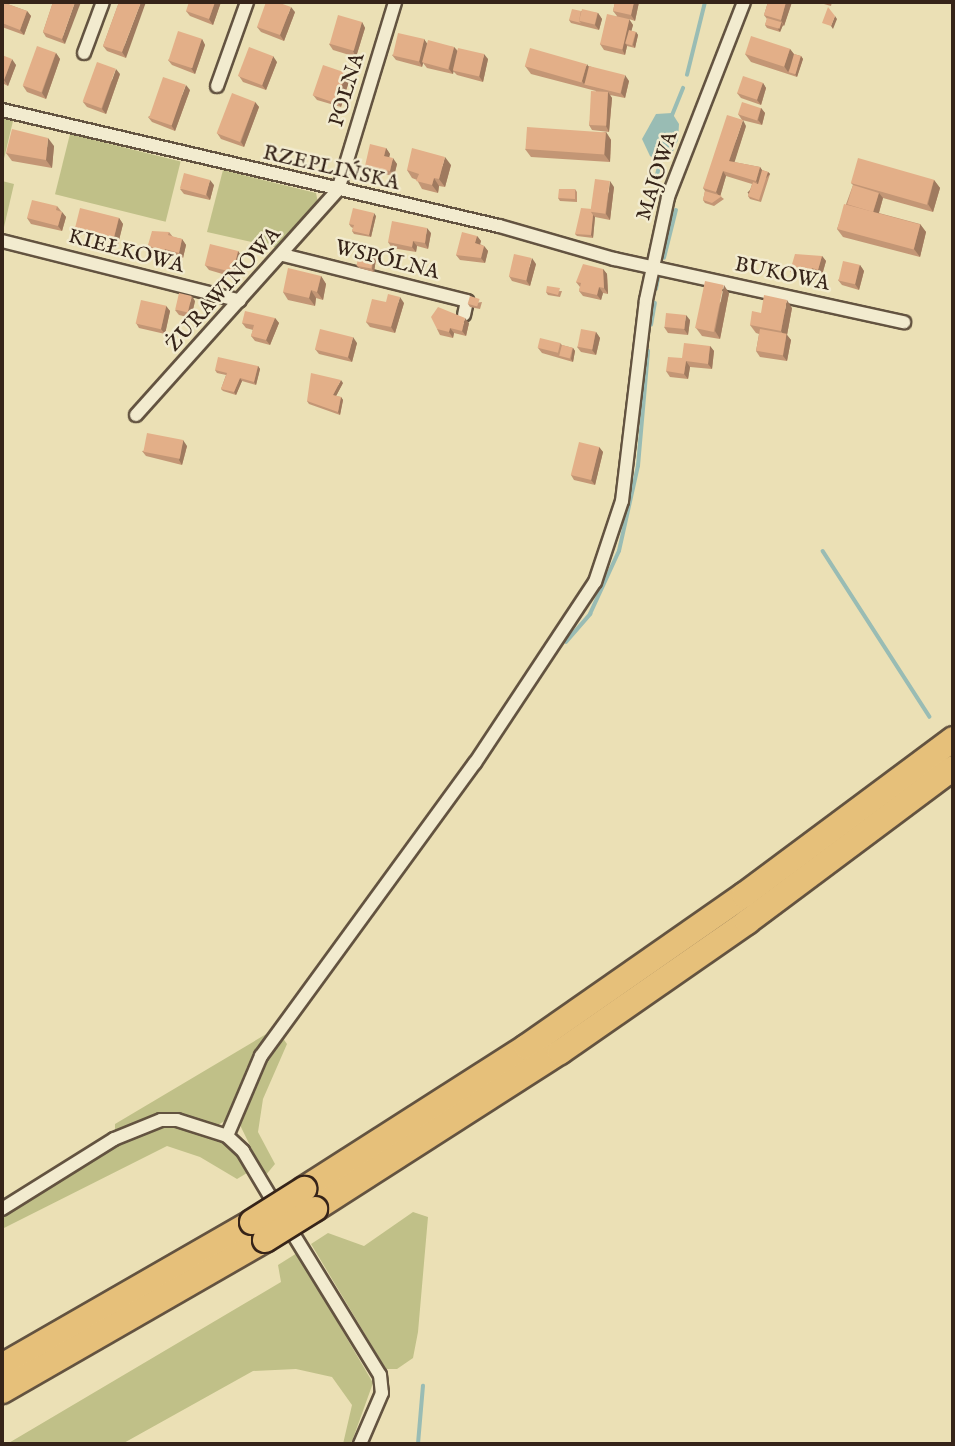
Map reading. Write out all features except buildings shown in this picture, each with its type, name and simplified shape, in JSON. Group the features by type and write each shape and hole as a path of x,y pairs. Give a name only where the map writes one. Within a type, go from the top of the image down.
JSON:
{"highway":[{"path":"310,1199 744,895 953,739"},
{"path":"2,1391 310,1199 593,1029 747,922 953,768"},
{"path":"2,1366 258,1231"}],"street":[{"path":"84,53 103,2"},
{"path":"217,86 247,2"},
{"name":"POLNA","path":"338,190 395,2"},
{"name":"MAJOWA","path":"227,1136 261,1056 475,763 595,582 618,522 636,371 652,267 669,192 744,2"},
{"name":"RZEPLIŃSKA","path":"2,110 652,267"},
{"name":"ŻURAWINOWA","path":"135,415 283,255 338,190"},
{"name":"KIEŁKOWA","path":"2,240 240,301"},
{"name":"WSPÓLNA","path":"283,255 467,301 464,315"},
{"name":"BUKOWA","path":"652,267 904,322"},
{"path":"2,1209 114,1139 161,1121 187,1122 227,1136 243,1151 380,1376 382,1393 360,1444"}],"green space":[{"path":"2,118 13,121 2,167"},
{"path":"70,134 181,162 166,222 55,194"},
{"path":"223,170 316,193 318,203 278,248 207,232"},
{"path":"2,181 14,184 4,227 2,226"},
{"path":"268,1033 247,1067 226,1120 215,1127 176,1112 115,1133 115,1124"},
{"path":"282,1037 287,1044 263,1099 258,1132 275,1164 265,1176 239,1123 254,1083"},
{"path":"165,1127 186,1128 222,1140 236,1152 247,1173 237,1179 200,1157 167,1146 2,1229 2,1209 115,1147"},
{"path":"413,1212 428,1217 418,1332 413,1358 397,1369 386,1369 311,1244 328,1233 364,1246"},
{"path":"297,1253 373,1383 351,1444 343,1444 352,1405 332,1377 296,1369 253,1371 122,1444 7,1444 281,1282 278,1265"}],"water":[{"path":"672,113 679,124 678,140 671,156 660,163 650,156 642,139 656,114"}],"waterway":[{"path":"687,75 705,2"},
{"path":"671,118 683,88"},
{"path":"655,183 661,159"},
{"path":"664,258 676,210"},
{"path":"656,289 659,273"},
{"path":"651,325 655,303"},
{"path":"566,642 590,614 619,551 638,466 648,351"},
{"path":"823,551 930,717"},
{"path":"418,1444 423,1386"}]}
